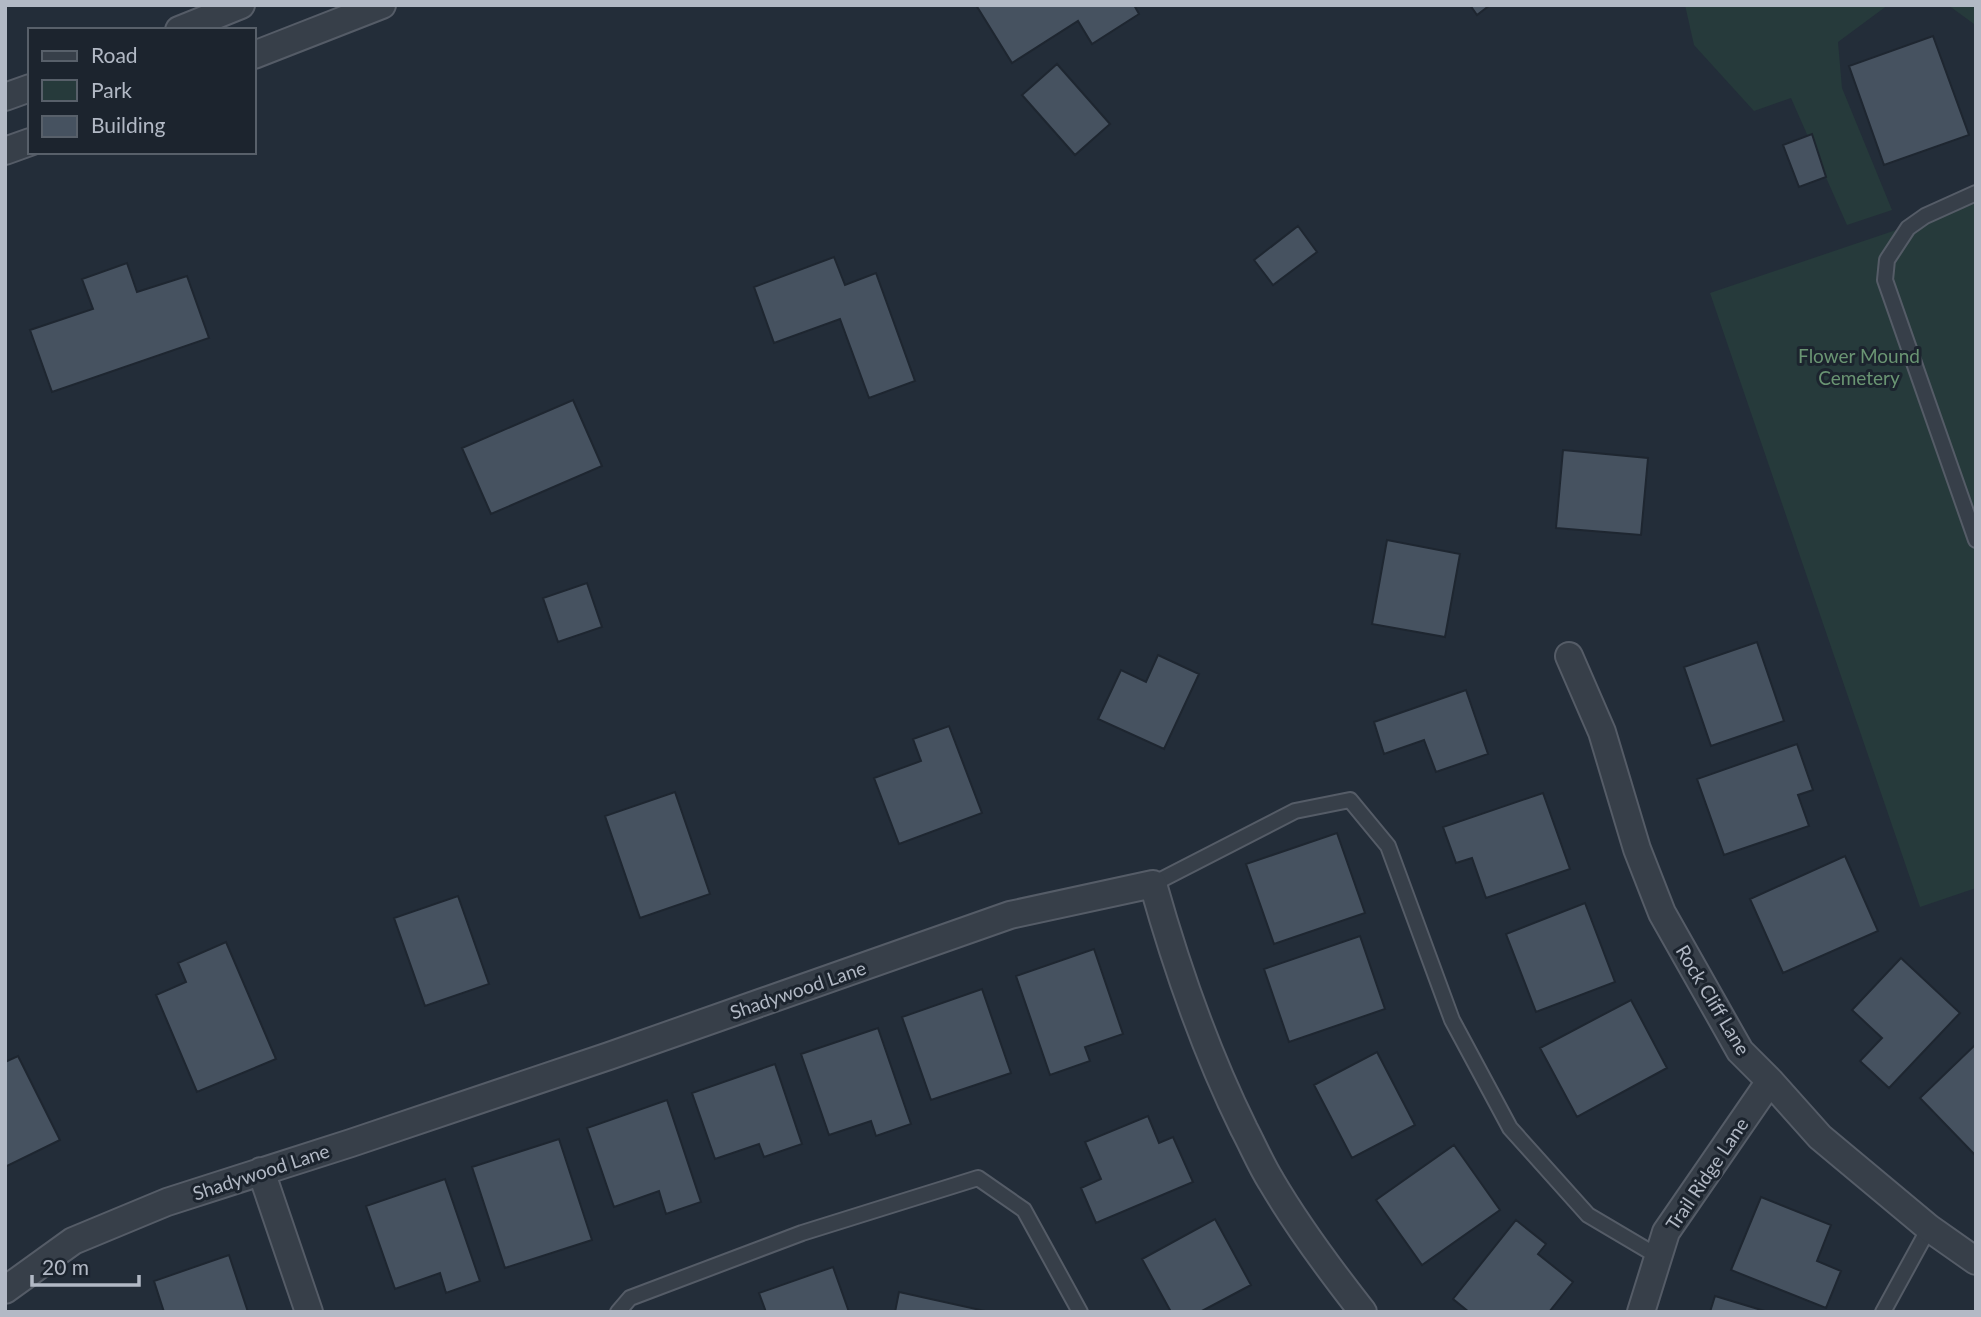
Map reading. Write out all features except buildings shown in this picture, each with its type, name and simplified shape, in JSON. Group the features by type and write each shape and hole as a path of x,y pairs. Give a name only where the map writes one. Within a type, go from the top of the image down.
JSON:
{"street":[{"path":"184,28 241,5"},
{"path":"256,54 382,5"},
{"path":"5,97 28,89"},
{"path":"5,151 28,143"},
{"name":"Rock Cliff Lane","path":"1569,656 1602,732 1637,849 1662,913 1740,1051 1820,1137 1929,1228 1976,1261"},
{"path":"1153,884 1172,952 1227,1095 1270,1180 1322,1261 1363,1312"},
{"name":"Shadywood Lane","path":"5,1290 73,1241 167,1202 596,1060 1010,915 1153,884"},
{"name":"Trail Ridge Lane","path":"1642,1312 1666,1232 1770,1081"},
{"path":"261,1171 309,1312"}],"lane":[{"path":"1976,193 1925,216 1908,228 1887,260 1885,280 1976,540"},
{"path":"1153,884 1295,811 1350,800 1388,846 1452,1020 1510,1128 1588,1215 1659,1257"},
{"path":"618,1312 630,1298 802,1233 978,1178 1024,1210 1080,1312"},
{"path":"1883,1312 1929,1228"}],"green space":[{"path":"1685,5 1888,5 1838,42 1842,88 1892,210 1847,225 1791,98 1754,111 1694,45"},
{"path":"1948,5 1976,5 1976,23 1974,24"},
{"name":"Flower Mound Cemetery","path":"1976,203 1976,888 1920,907 1710,293"}]}
